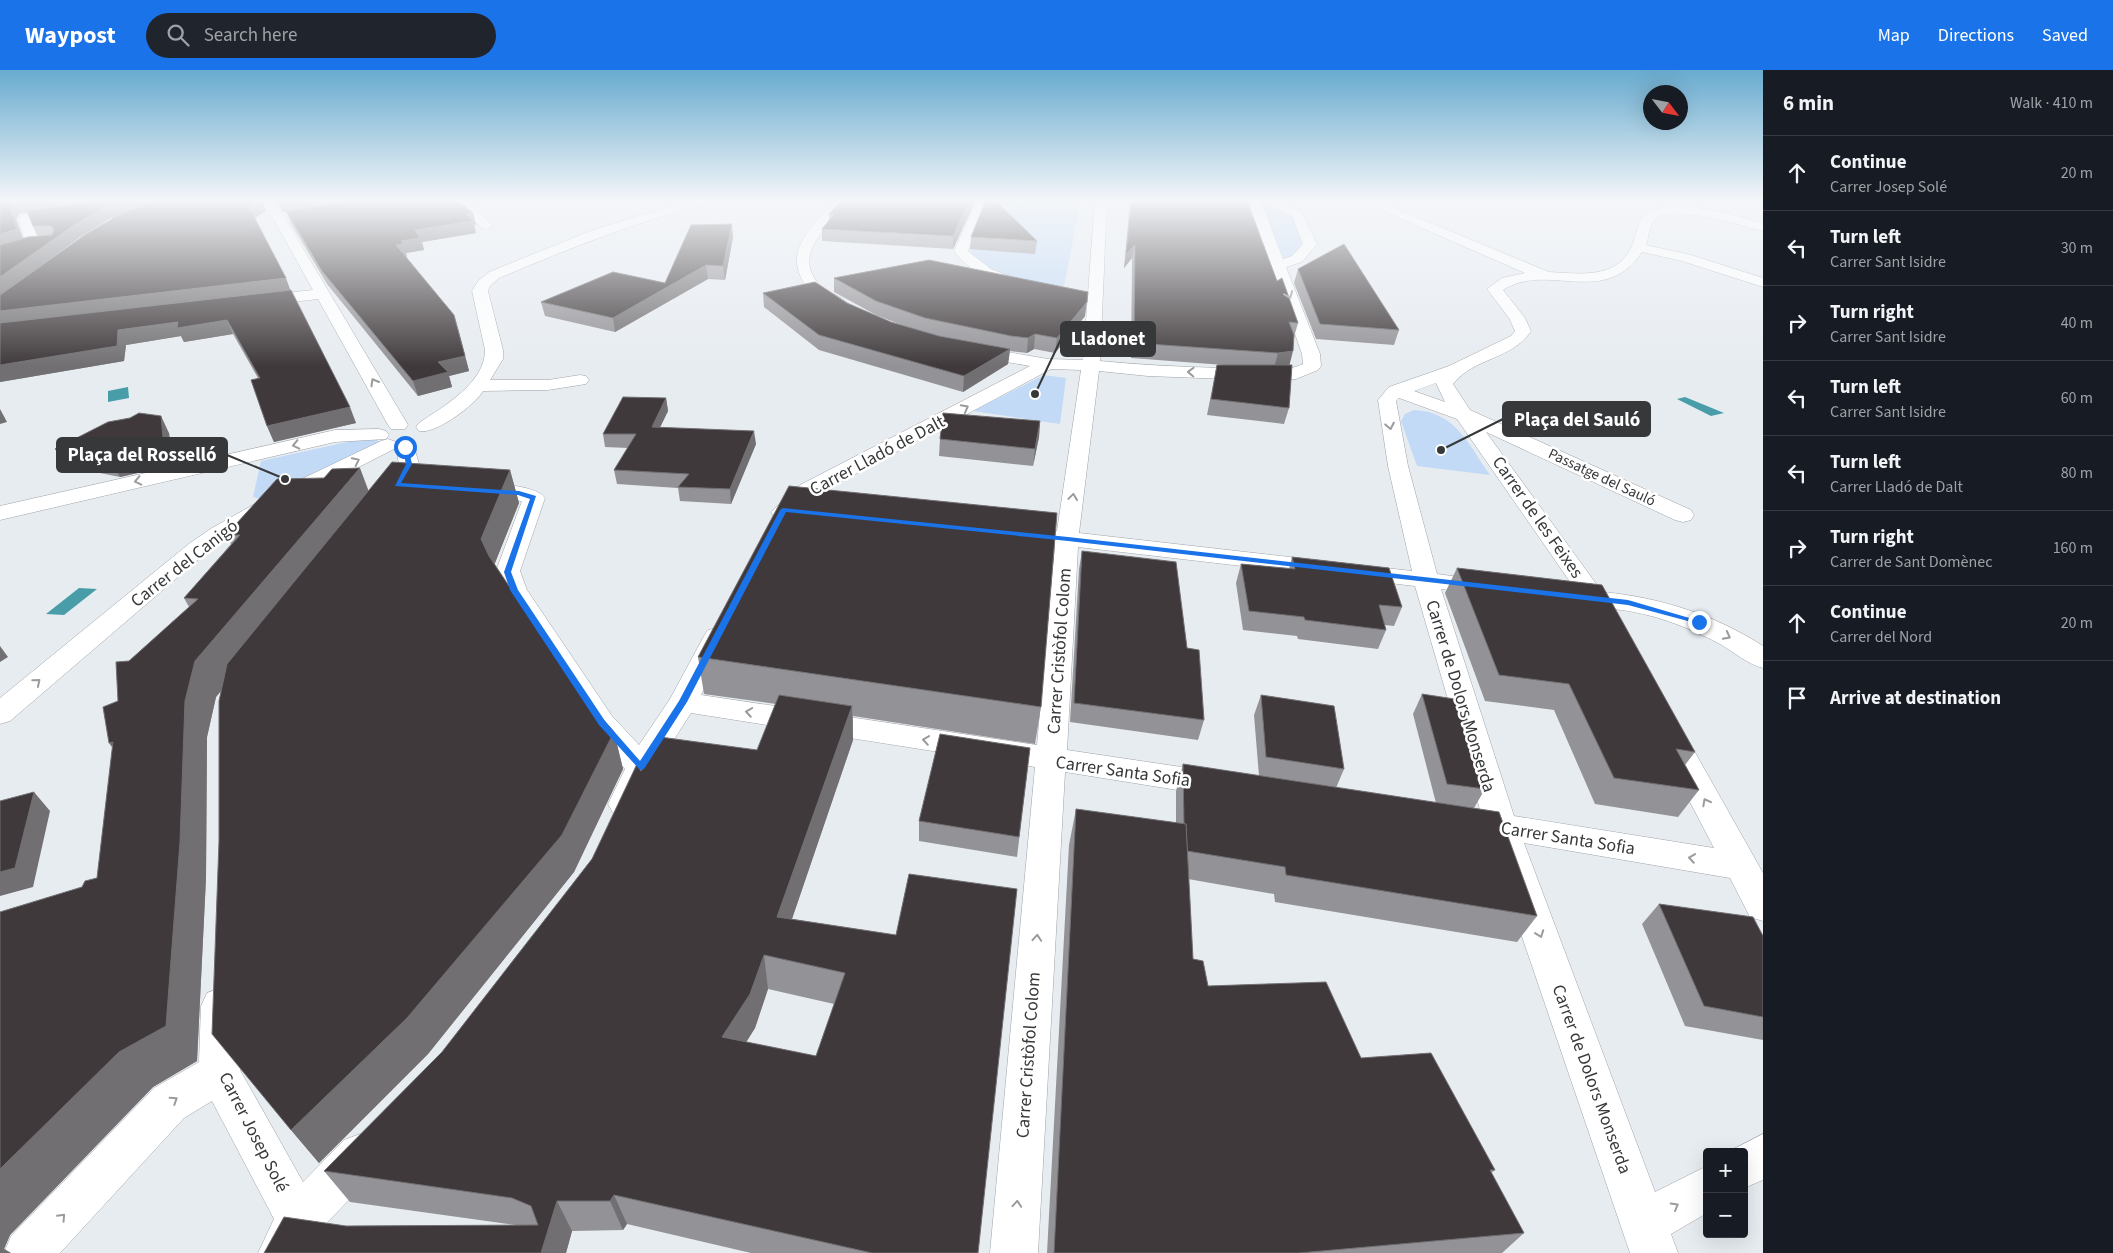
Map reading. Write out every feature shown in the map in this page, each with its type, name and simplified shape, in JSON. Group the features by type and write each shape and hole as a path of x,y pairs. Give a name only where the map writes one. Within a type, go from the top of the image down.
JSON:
{"street":[{"path":"303,255 392,437 409,464 411,486 373,516"},
{"path":"477,386 494,359 494,350 480,291 482,284 494,275 544,255"},
{"path":"803,255 802,260 809,280 818,290 850,309"},
{"path":"964,255 970,264 995,278 1035,288"},
{"name":"Carrer Cristòfol Colom","path":"1014,1253 1068,539 1091,365 1098,255"},
{"path":"957,348 1048,364 1091,365 1148,371 1254,375 1296,374 1312,366 1312,354 1274,255"},
{"path":"1278,265 1297,259 1300,255"},
{"path":"1495,255 1547,277"},
{"path":"1396,391 1454,370 1516,340 1523,331 1514,310 1495,289 1503,282 1518,278 1593,277 1612,274 1620,269 1631,255"},
{"path":"1675,255 1763,283"},
{"path":"245,303 323,294"},
{"path":"1080,294 1096,296"},
{"name":"Carrer Lladó de Dalt","path":"770,535 783,510 808,490 1048,364"},
{"name":"Carrer de les Feixes","path":"1454,370 1444,384 1597,600 1616,634"},
{"path":"477,386 548,385 580,380"},
{"name":"Carrer del Canigó","path":"0,714 198,548 230,525 392,437 423,437 428,430 426,427 460,406 471,396 477,386"},
{"name":"Passatge del Sauló","path":"1396,391 1465,415 1683,514"},
{"name":"Carrer de Dolors Monserda","path":"1396,391 1387,400 1388,416 1426,580 1501,826 1649,1238"},
{"path":"0,513 335,436 392,437"},
{"path":"453,489 519,493 534,498 508,572 514,590 602,723 640,767"},
{"path":"783,510 813,513"},
{"path":"1028,535 1511,590"},
{"path":"1549,594 1628,602 1699,622 1739,642 1763,659"},
{"path":"609,838 640,767 683,702 727,618"},
{"name":"Carrer Santa Sofia","path":"683,702 1246,789"},
{"path":"1657,712 1763,906"},
{"name":"Carrer Santa Sofia","path":"1452,819 1740,866"},
{"name":"Carrer Josep Solé","path":"222,976 219,1074 290,1236"},
{"path":"28,1253 169,1102 219,1074"},
{"path":"290,1236 382,1133"},
{"path":"1748,1164 1763,1156"},
{"path":"1649,1238 1703,1191"},
{"path":"290,1236 346,1226"}],"shaded area":[{"path":"973,255 1070,255 1064,286 1012,280 988,269"},
{"path":"1276,255 1298,255 1294,259 1279,263"},
{"path":"1044,375 1066,378 1060,424 973,411"},
{"path":"128,387 129,398 108,402 108,391"},
{"path":"1685,397 1724,413 1711,416 1677,399"},
{"path":"1414,410 1428,412 1451,423 1467,441 1490,475 1417,466 1401,421 1405,414"},
{"path":"374,436 383,446 267,501 253,497 261,461"},
{"path":"79,588 97,589 64,615 46,614"}],"building":[{"path":"0,255 31,255 0,277"},
{"path":"56,255 274,255 286,278 0,311 0,295"},
{"path":"313,255 404,255 454,315 465,356 438,362 448,372 413,381 322,271"},
{"path":"677,255 725,255 723,266 706,265 613,318 541,302 613,272 665,283"},
{"path":"1135,255 1267,255 1277,281 1282,278 1298,323 1289,322 1294,335 1293,351 1278,353 1134,343"},
{"path":"1323,255 1351,255 1399,330 1320,324 1298,269"},
{"path":"929,260 1088,292 1087,302 1057,338 1035,334 1028,338 925,318 876,301 834,278"},
{"path":"815,282 847,303 891,322 939,336 1010,349 964,376 819,335 763,293"},
{"path":"291,290 350,407 267,426 251,380 260,378 227,320 177,328 178,322 118,330 117,346 0,365 0,323"},
{"path":"1217,365 1292,365 1289,408 1211,399"},
{"path":"623,397 666,398 652,427 754,431 730,489 678,487 689,474 614,470 636,434 603,434"},
{"path":"139,413 161,416 164,448 110,460 55,449 108,422 130,418"},
{"path":"943,413 1040,421 1035,449 940,439"},
{"path":"392,462 510,470 481,539 489,556 581,694 614,732 562,835 407,1018 291,1130 212,1034 219,841 219,701 227,664"},
{"path":"360,468 195,661 185,701 180,842 166,1026 119,1052 0,1169 0,912 82,887 85,881 97,878 113,742 109,743 103,707 118,701 116,662 129,661 198,599 184,598 240,535 226,535 277,479 324,478 332,469"},
{"path":"789,486 1057,513 1041,707 698,657"},
{"path":"1082,551 1176,562 1187,648 1199,650 1204,720 1074,703"},
{"path":"1292,557 1389,568 1402,607 1379,605 1386,630 1305,620 1304,617 1249,611 1241,564 1295,569"},
{"path":"1457,568 1602,585 1695,752 1676,749 1699,790 1614,778 1569,684 1499,675"},
{"path":"1422,694 1461,700 1481,764 1475,763 1485,789 1447,784"},
{"path":"779,695 852,706 777,917 896,935 909,874 1017,889 978,1253 872,1253 614,1195 610,1201 557,1201 541,1253 264,1253 284,1217 346,1226 538,1225 531,1206 512,1198 324,1171 442,1052 592,859 637,764 641,771 660,737 757,750","holes":["764,955 845,973 816,1056 722,1037 750,994"]},
{"path":"1261,695 1334,706 1344,769 1266,757"},
{"path":"940,734 1030,748 1019,837 919,821"},
{"path":"1183,764 1499,812 1537,916 1286,875 1285,867 1187,851 1186,824 1184,824"},
{"path":"34,792 15,868 0,872 0,801"},
{"path":"1076,809 1186,824 1193,959 1203,961 1208,986 1326,982 1361,1058 1431,1053 1495,1170 1490,1170 1524,1233 1299,1253 1054,1253"},
{"path":"1659,904 1753,917 1763,936 1763,1017 1704,1006"}],"place":[{"name":"Lladonet","path":"1035,394"},
{"name":"Plaça del Sauló","path":"1441,450"},
{"name":"Plaça del Rosselló","path":"285,479"}],"route":[{"path":"405,447 409,464 397,485 519,493 534,498 508,572 514,590 602,723 640,767 683,702 783,510 1068,539 1628,602 1659,609 1699,622"}]}
